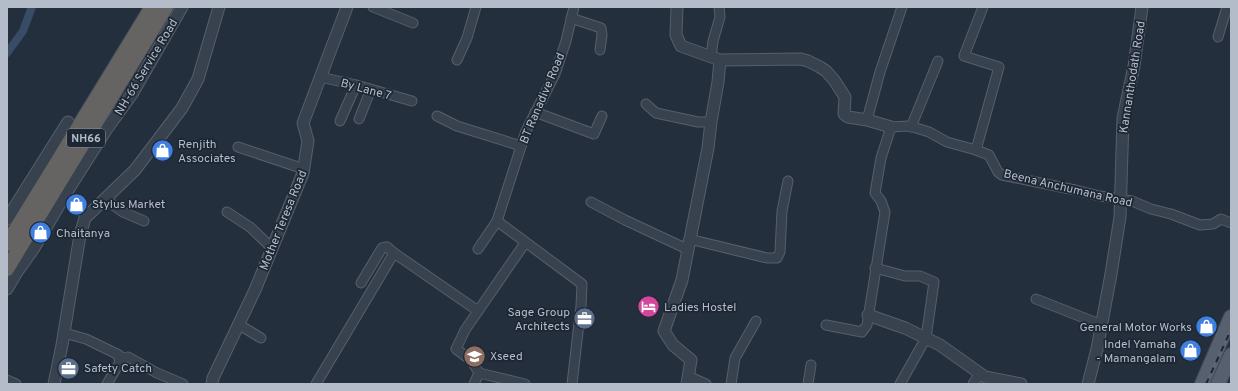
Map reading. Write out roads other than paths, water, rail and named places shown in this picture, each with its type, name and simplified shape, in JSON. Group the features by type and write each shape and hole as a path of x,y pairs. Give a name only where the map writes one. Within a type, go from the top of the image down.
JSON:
{"highway":[{"name":"NH66","path":"7,269 12,244 73,124 152,7"},
{"name":"NH66","path":"12,244 166,7"}],"main road":[{"path":"1202,384 1227,338 1231,317"},
{"path":"1218,384 1231,355"}],"street":[{"name":"NH-66 Service Road","path":"7,289 34,248 106,130 132,94 182,7"},
{"path":"54,384 80,235 86,218 135,170 182,108 198,79 219,7"},
{"name":"Mother Teresa Road","path":"212,384 213,378 272,248 304,169 308,141 303,123 347,7"},
{"path":"373,7 413,23"},
{"path":"457,60 467,38 476,7"},
{"name":"BT Ranadive Road","path":"478,249 497,221 526,131 555,74 566,41 574,7"},
{"name":"Beena Anchumana Road","path":"677,7 676,35 681,46 715,58 801,59 808,61 826,71 840,88 845,97 844,114 848,117 867,120 891,127 911,127 929,132 947,142 989,155 998,172 1002,175 1120,200 1132,201 1151,209 1171,214 1200,225 1213,224 1221,219 1231,223"},
{"path":"706,384 688,380 691,360 673,345 664,332 682,280 708,148 718,82 713,41 720,17 719,7"},
{"path":"867,120 880,72 902,7"},
{"path":"976,150 999,67 964,56 983,7"},
{"name":"Kannanthodath Road","path":"1088,384 1112,274 1120,217 1123,118 1134,66 1142,7"},
{"path":"1218,37 1227,7"},
{"path":"571,18 601,28 602,35 600,50"},
{"path":"911,127 938,61"},
{"name":"By Lane 7","path":"320,77 356,85 412,101"},
{"path":"340,121 356,85"},
{"path":"359,119 371,89"},
{"path":"646,104 656,113 698,122 711,122"},
{"path":"535,112 594,134 602,116"},
{"path":"437,116 458,126 521,146"},
{"path":"7,219 73,124"},
{"path":"826,325 862,332 867,325 885,212 881,201 875,193 881,158 891,127"},
{"path":"238,147 304,169"},
{"path":"591,202 625,220 688,244 767,258 777,258 780,252 782,211 788,180"},
{"path":"104,199 123,212 144,221"},
{"path":"227,212 250,227 272,248"},
{"path":"497,221 582,284 582,306 572,384"},
{"path":"525,243 465,330 456,349 472,361 479,373 525,384"},
{"path":"361,283 382,248 387,247 478,311"},
{"path":"316,384 394,253"},
{"path":"875,268 905,276 920,276 934,282 926,338 900,384"},
{"path":"1036,299 1102,324"},
{"path":"868,315 905,328 940,345 985,376 1021,384"},
{"path":"731,384 735,358 756,321"},
{"path":"238,324 261,338"},
{"path":"64,333 86,339 119,355 120,362 107,384"},
{"path":"119,359 128,357 157,373 183,384"},
{"path":"808,384 811,365"},
{"path":"474,384 479,373"},
{"path":"973,384 980,373"},
{"path":"7,380 16,384"}],"waterway":[{"path":"7,53 23,31 32,7"}],"railway":[{"path":"1206,384 1231,330"}],"place":[{"name":"Renjith Associates","path":"163,151"},
{"name":"Stylus Market","path":"77,204"},
{"name":"Chaitanya","path":"41,233"},
{"name":"Ladies Hostel","path":"648,307"},
{"name":"Sage Group Architects","path":"585,319"},
{"name":"General Motor Works","path":"1207,327"},
{"name":"Indel Yamaha - Mamangalam","path":"1191,351"},
{"name":"Xseed","path":"475,356"},
{"name":"Safety Catch","path":"68,368"}]}
